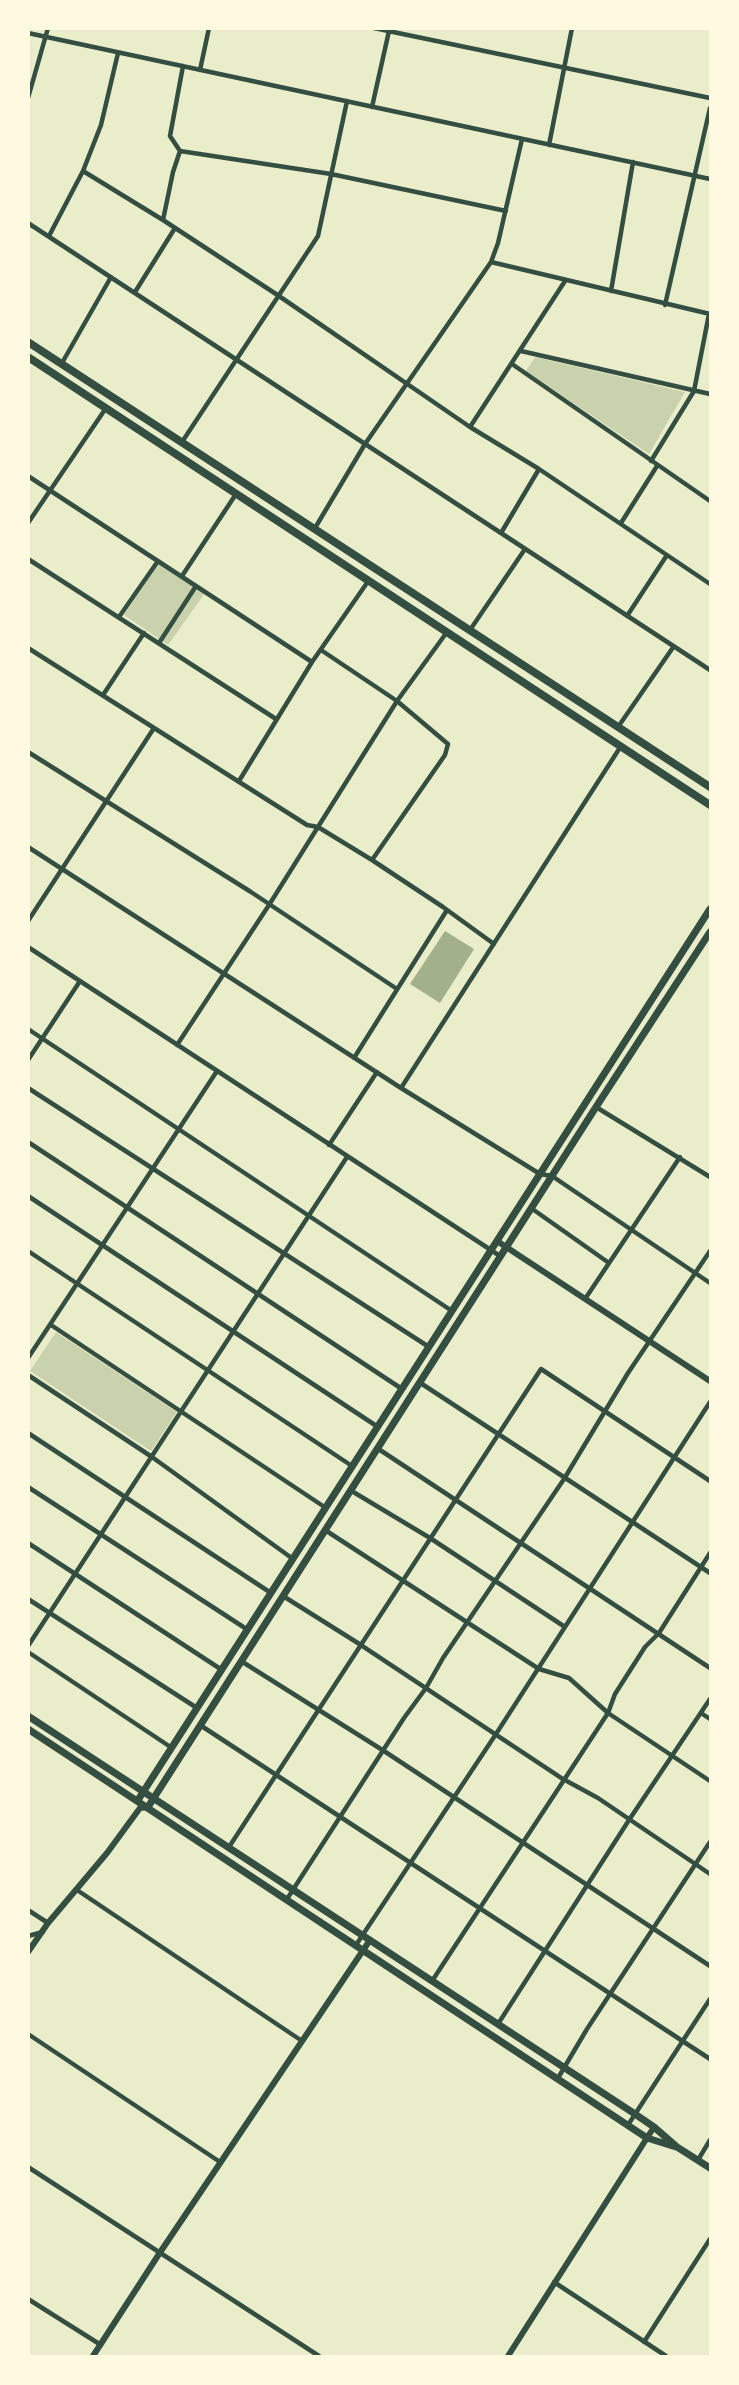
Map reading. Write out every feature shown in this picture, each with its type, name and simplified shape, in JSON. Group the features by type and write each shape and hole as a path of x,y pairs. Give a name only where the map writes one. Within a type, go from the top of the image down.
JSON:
{"main road":[{"path":"28,342 711,787"},
{"path":"28,357 711,805"},
{"path":"138,1800 711,909"},
{"path":"144,1808 154,1797 500,1256 711,932"},
{"path":"28,1716 564,2067 711,2168"},
{"path":"28,1729 138,1800 144,1808 287,1899 647,2138 678,2147"}],"street":[{"path":"28,98 48,28"},
{"path":"200,70 209,28"},
{"path":"374,28 711,98"},
{"path":"549,145 572,28"},
{"path":"372,107 389,30"},
{"path":"28,33 711,179"},
{"path":"49,236 83,171 101,125 118,52"},
{"path":"183,66 170,136 180,151 331,174 506,212"},
{"path":"182,442 318,236 347,101"},
{"path":"665,304 711,108"},
{"path":"315,528 365,444 491,262 506,212 522,139"},
{"path":"163,220 180,151"},
{"path":"611,291 633,162"},
{"path":"83,171 279,296 470,427 539,469 711,584"},
{"path":"28,223 711,670"},
{"path":"135,292 175,228"},
{"path":"491,262 710,314 694,391 651,461"},
{"path":"62,363 111,277"},
{"path":"470,427 565,281"},
{"path":"521,351 711,394"},
{"path":"512,364 711,501"},
{"path":"28,523 106,408"},
{"path":"621,523 657,466"},
{"path":"501,533 539,469"},
{"path":"28,476 312,662"},
{"path":"182,576 236,494"},
{"path":"470,630 525,549"},
{"path":"627,616 667,555"},
{"path":"28,559 276,718"},
{"path":"119,617 158,561"},
{"path":"239,781 312,662 369,580"},
{"path":"159,643 196,586"},
{"path":"177,1045 269,905 397,701 447,632"},
{"path":"103,695 144,633"},
{"path":"618,727 674,646"},
{"path":"28,648 307,825 318,828 372,860 494,944"},
{"path":"321,650 397,701 448,744 445,755 372,860"},
{"path":"28,921 64,870 154,728"},
{"path":"401,1088 621,746"},
{"path":"28,752 397,989"},
{"path":"28,847 401,1088 540,1174 552,1176 711,1283"},
{"path":"354,1058 447,910"},
{"path":"28,947 500,1256"},
{"path":"28,1060 80,981"},
{"path":"28,1029 452,1311"},
{"path":"28,1358 217,1071"},
{"path":"329,1145 376,1072"},
{"path":"28,1088 429,1347"},
{"path":"596,1107 711,1177"},
{"path":"28,1142 402,1389"},
{"path":"28,1646 347,1157"},
{"path":"585,1299 680,1157"},
{"path":"28,1196 378,1426"},
{"path":"531,1208 609,1263"},
{"path":"497,1242 711,1381"},
{"path":"28,1251 209,1369 352,1467"},
{"path":"287,1899 404,1718 426,1688 442,1658 564,1479 649,1341 711,1251"},
{"path":"51,1325 326,1508"},
{"path":"229,1847 541,1369 711,1481"},
{"path":"28,1375 152,1457 293,1558"},
{"path":"419,1382 564,1479 711,1573"},
{"path":"93,2356 363,1950 367,1937 411,1862 711,1402"},
{"path":"28,1433 271,1593"},
{"path":"377,1448 711,1668"},
{"path":"28,1487 248,1630"},
{"path":"350,1490 495,1580 565,1627"},
{"path":"325,1530 539,1669 569,1678 608,1713 711,1781"},
{"path":"28,1544 222,1670"},
{"path":"432,1981 608,1713 621,1684 645,1647 658,1633 711,1552"},
{"path":"283,1596 362,1645 711,1874"},
{"path":"28,1599 197,1708"},
{"path":"28,1652 172,1748"},
{"path":"241,1661 384,1751 711,1966"},
{"path":"498,2024 629,1820 711,1699"},
{"path":"701,1713 711,1719"},
{"path":"200,1725 711,2059"},
{"path":"28,1952 48,1923 144,1808"},
{"path":"558,2079 611,1993 711,1842"},
{"path":"77,1890 302,2041"},
{"path":"28,1910 48,1923"},
{"path":"28,1936 42,1932"},
{"path":"356,1945 367,1937"},
{"path":"628,2125 711,1999"},
{"path":"28,2034 220,2162"},
{"path":"507,2356 654,2127"},
{"path":"698,2160 711,2140"},
{"path":"28,2167 319,2356"},
{"path":"644,2342 711,2239"},
{"path":"554,2282 666,2356"},
{"path":"28,2299 101,2344"}],"shaded area":[{"path":"535,357 685,392 649,454 526,371"},
{"path":"160,561 205,593 168,645 124,615"},
{"path":"445,931 474,949 440,1003 410,984"},
{"path":"56,1332 177,1412 151,1451 30,1371"}]}
